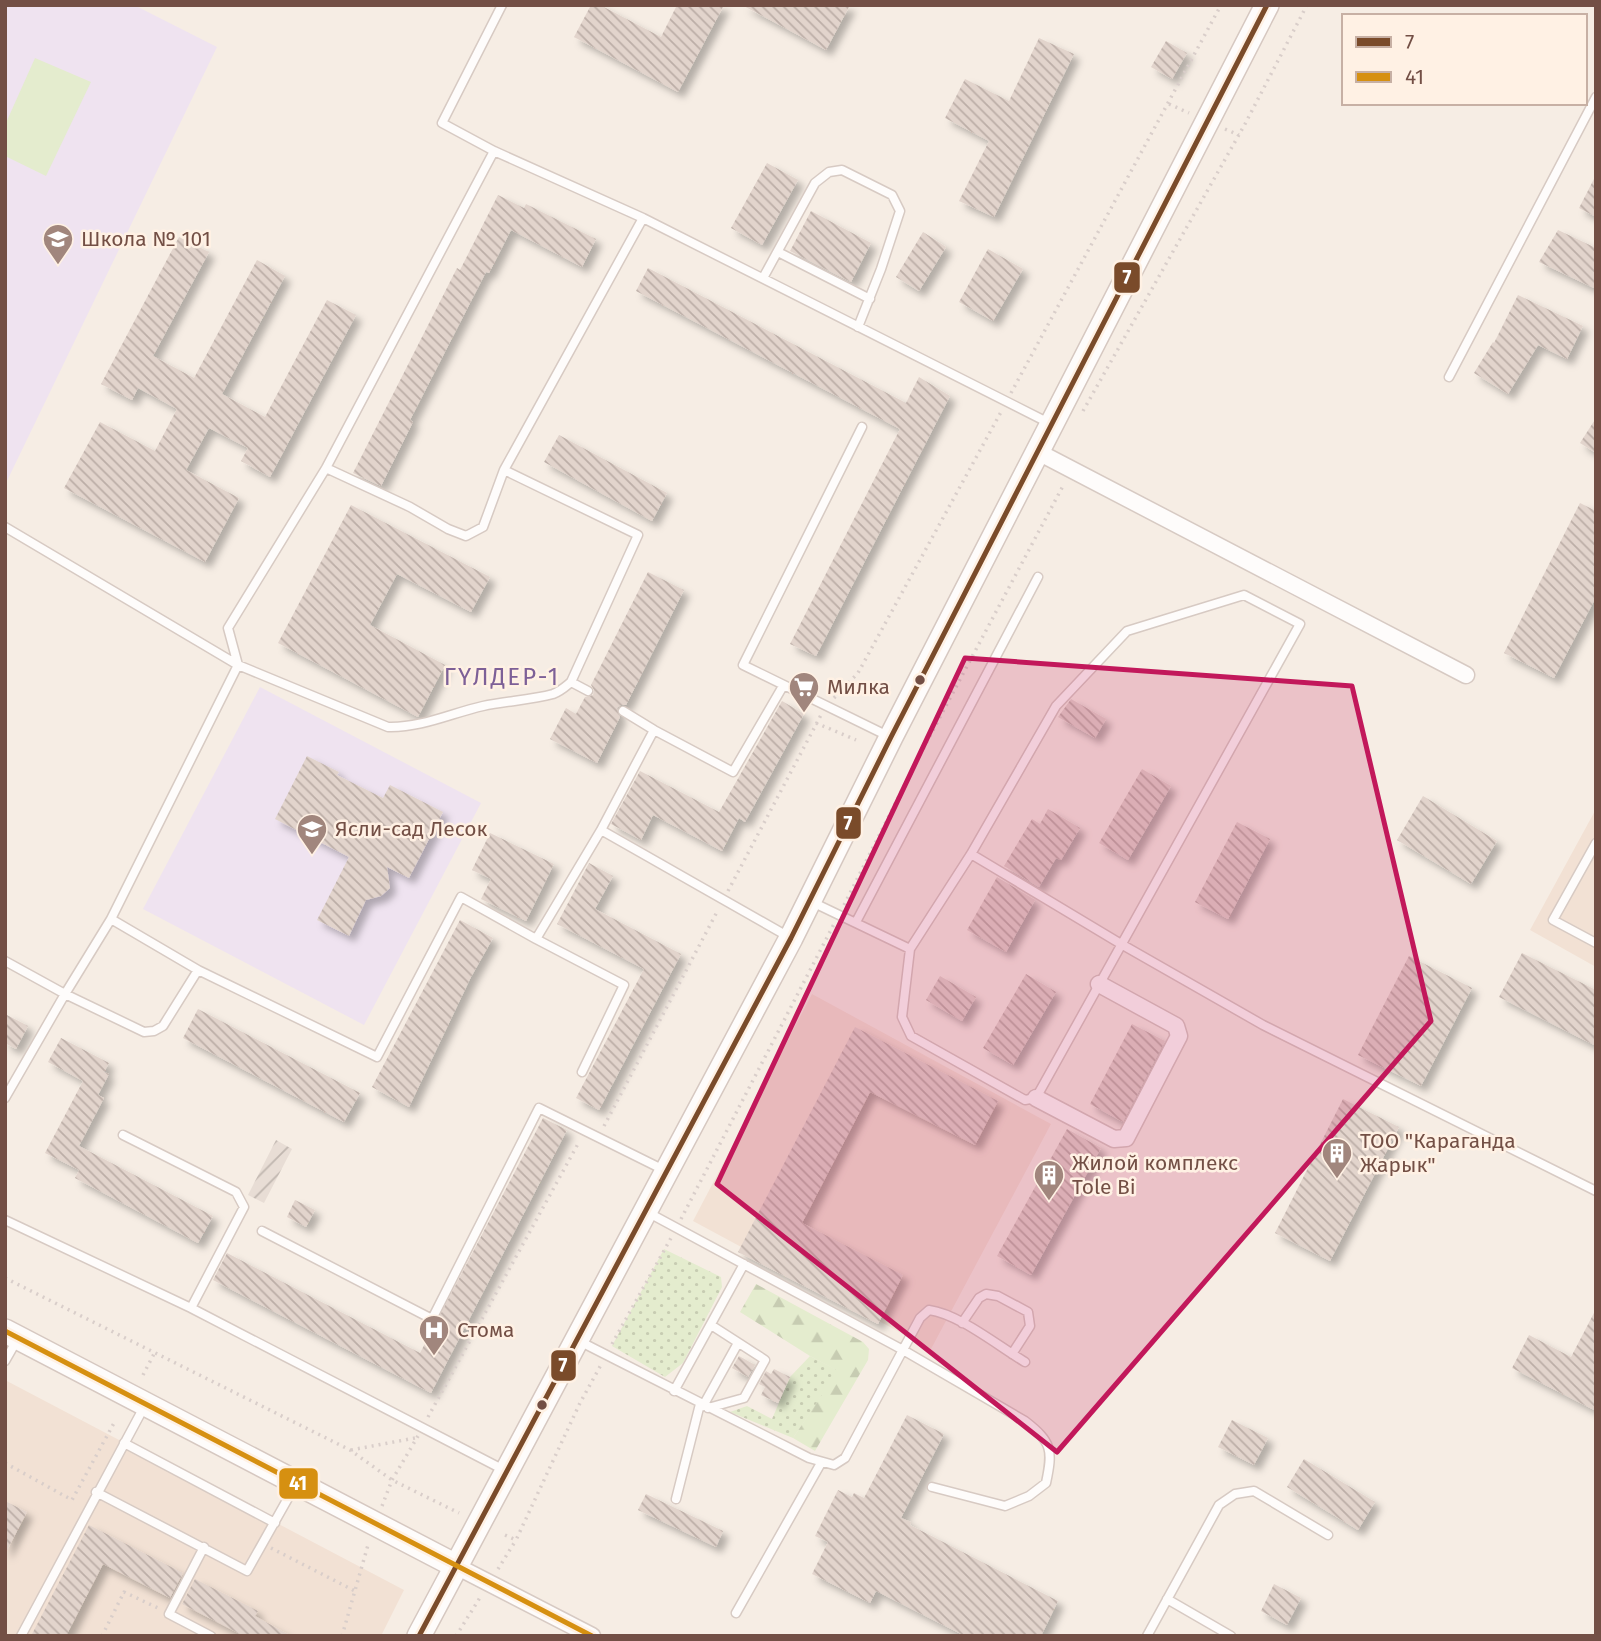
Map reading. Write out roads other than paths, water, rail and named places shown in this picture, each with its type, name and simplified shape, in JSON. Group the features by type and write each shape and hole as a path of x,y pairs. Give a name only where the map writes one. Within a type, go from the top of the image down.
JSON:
{"main road":[{"path":"419,1636 810,901 891,737 1267,5"},
{"path":"12,1334 456,1566"}],"street":[{"path":"1038,452 1466,675"},
{"path":"1036,1098 1114,1139 1126,1138 1179,1036 1176,1026 1099,984"},
{"path":"456,1566 592,1636"}],"lane":[{"path":"502,5 442,123 494,151 643,218 1052,425"},
{"path":"1449,377 1596,97"},
{"path":"5,1098 111,919 238,665 228,628 326,468 494,151"},
{"path":"763,278 815,183 829,172 842,170 892,194 900,211 858,327"},
{"path":"326,468 410,507 447,529 466,536 483,527 504,470 643,218"},
{"path":"778,252 870,299"},
{"path":"862,427 743,665 891,737"},
{"path":"5,527 238,665 388,727 407,727 463,710 561,691 571,682 638,535 504,470"},
{"path":"856,922 1038,577"},
{"path":"1244,595 1300,624 1036,1098 1025,1100 911,1035 902,1017 910,949 971,854 1056,706 1127,631 1244,595"},
{"path":"571,682 588,691"},
{"path":"623,711 733,772 783,686"},
{"path":"536,939 601,830 654,730"},
{"path":"601,830 790,938"},
{"path":"1596,843 1553,920 1596,943"},
{"path":"971,854 1263,1026 1596,1191"},
{"path":"111,919 198,970 377,1057 461,897 624,985 582,1072"},
{"path":"810,901 910,949"},
{"path":"5,961 144,1032 163,1026 198,970"},
{"path":"262,1231 432,1319 539,1108 667,1171"},
{"path":"123,1135 236,1192 244,1207 191,1308"},
{"path":"644,1210 903,1350 1025,1421 1041,1433 1052,1455 1046,1483 1029,1496 1005,1506 932,1487"},
{"path":"5,1220 191,1308 506,1471"},
{"path":"674,1391 744,1264"},
{"path":"962,1324 979,1298 986,1294 998,1296 1028,1312 1030,1325 1012,1354"},
{"path":"576,1340 821,1463 834,1465 845,1458 920,1318 929,1310 940,1312 1025,1362"},
{"path":"704,1406 744,1398 765,1360 710,1325"},
{"path":"5,1361 12,1334"},
{"path":"676,1499 704,1406 738,1343"},
{"path":"21,1636 96,1492 146,1404"},
{"path":"124,1444 275,1522"},
{"path":"736,1613 821,1463"},
{"path":"96,1492 247,1571 297,1482"},
{"path":"1147,1636 1219,1506 1235,1494 1254,1490 1328,1535"},
{"path":"204,1547 169,1614 211,1636"},
{"path":"1167,1599 1231,1636"}],"place":[{"name":"Школа № 101","path":"58,266"},
{"name":"Милка","path":"804,714"},
{"name":"Ясли-сад Лесок","path":"312,856"},
{"name":"ТОО \"Караганда Жарык\"","path":"1337,1180"},
{"name":"Жилой комплекс Tole Bi","path":"1049,1202"},
{"name":"Стома","path":"434,1357"}],"district":[{"name":"ГҮЛДЕР-1","path":"502,677"}]}
